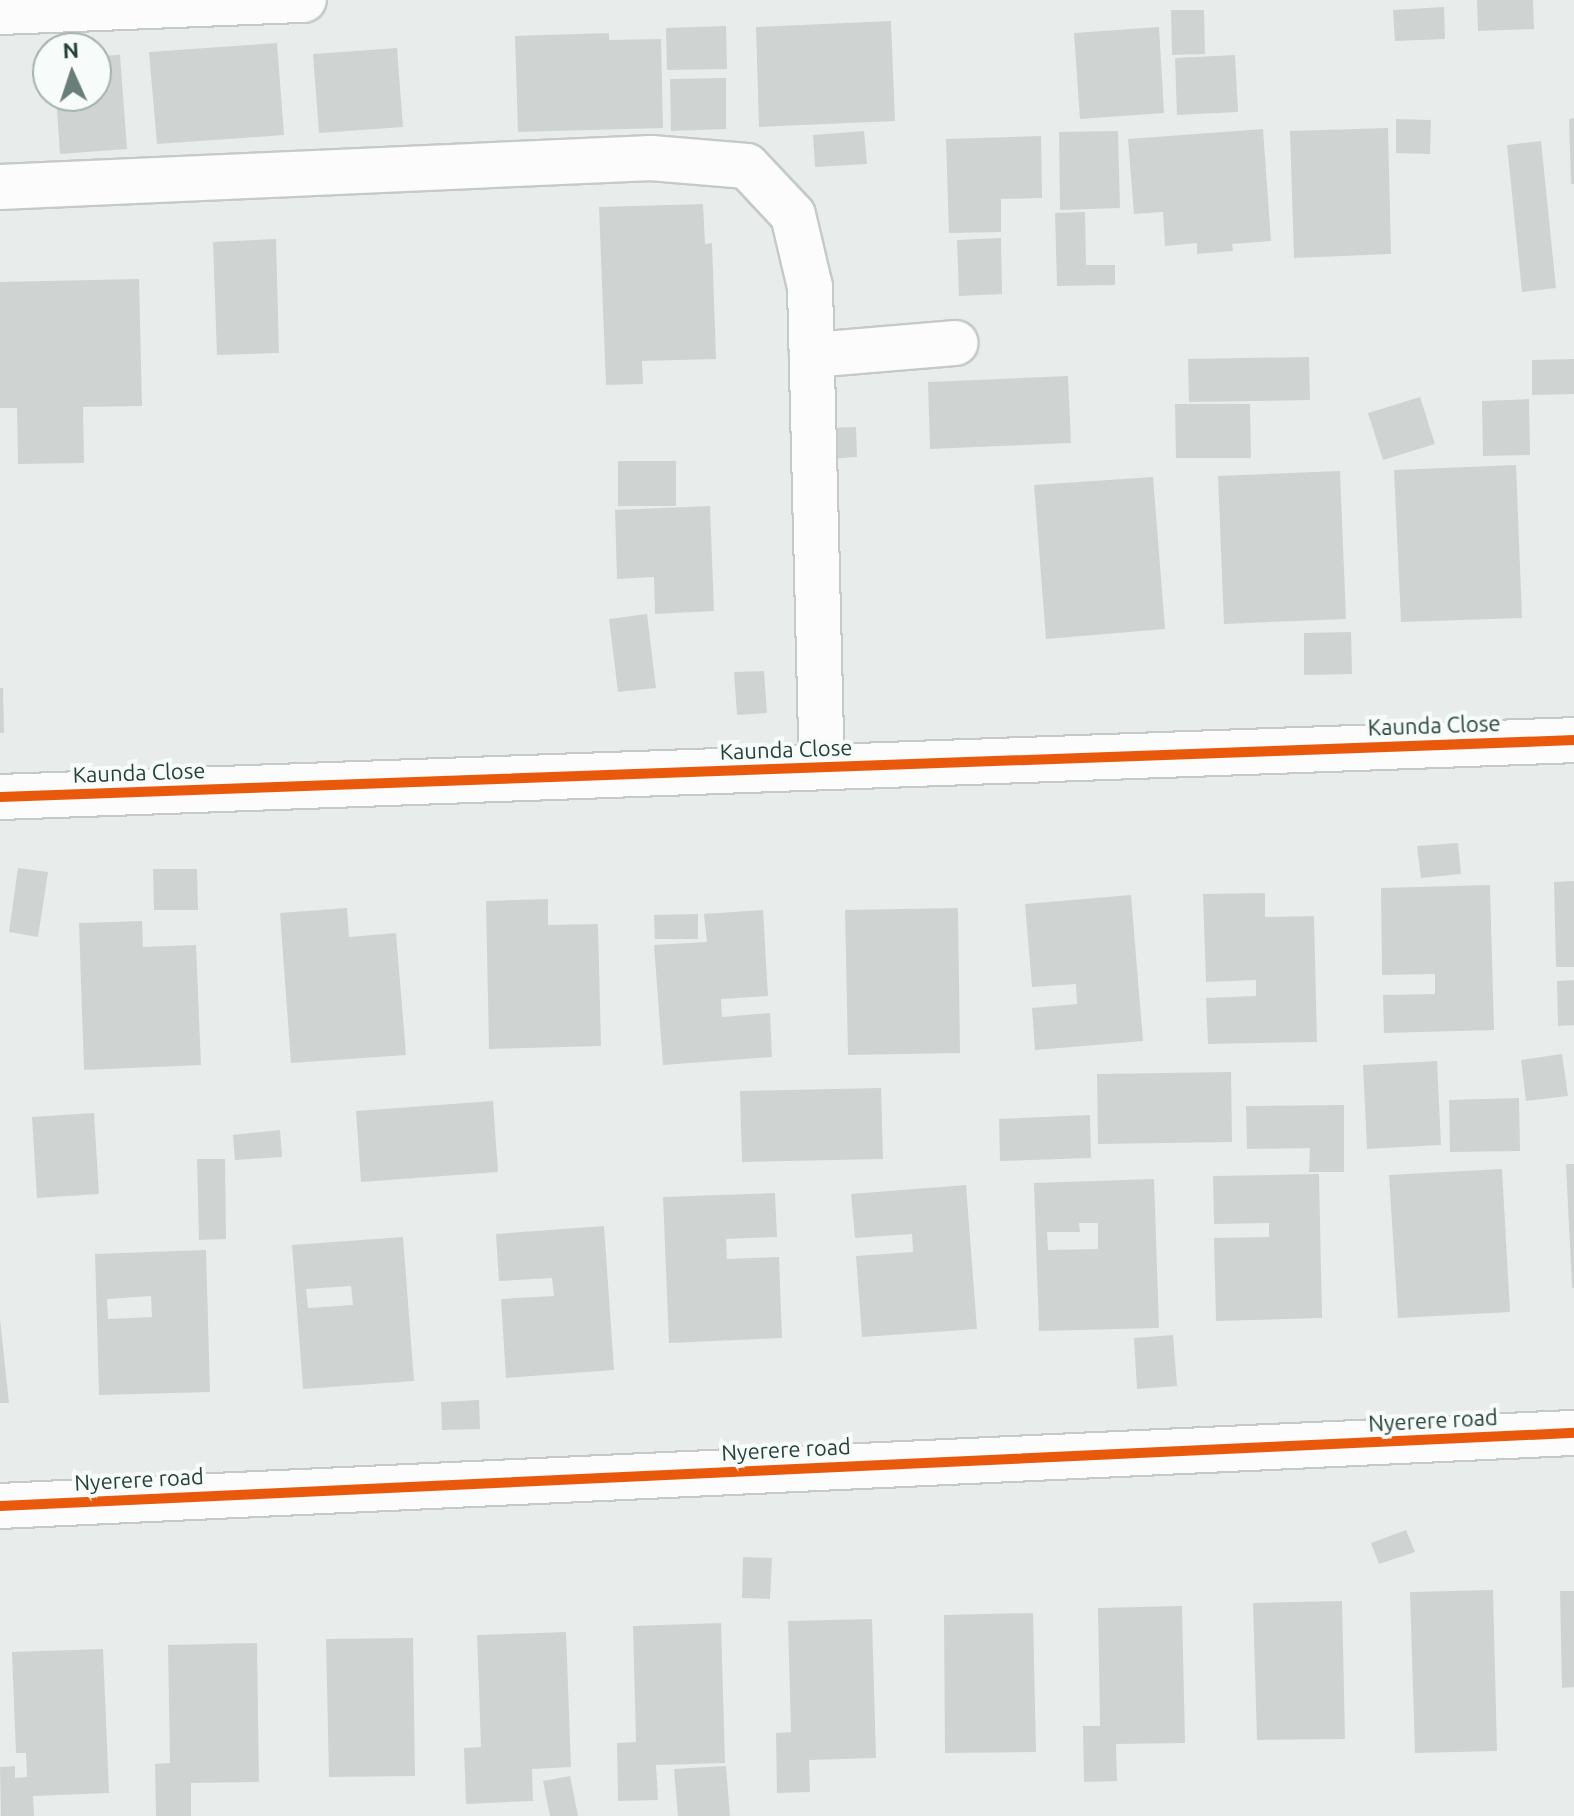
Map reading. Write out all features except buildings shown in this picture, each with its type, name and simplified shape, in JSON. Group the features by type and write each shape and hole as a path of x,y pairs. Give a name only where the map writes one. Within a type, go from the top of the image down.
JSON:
{"street":[{"path":"0,12 304,0"},
{"path":"0,187 651,158 747,166 793,215 810,287 822,767"},
{"path":"812,355 955,343"},
{"name":"Kaunda Close","path":"0,797 1574,740"},
{"name":"Nyerere road","path":"0,1506 1574,1433"}],"cycle path":[{"path":"0,797 1574,740"},
{"path":"0,1506 1574,1433"}]}
